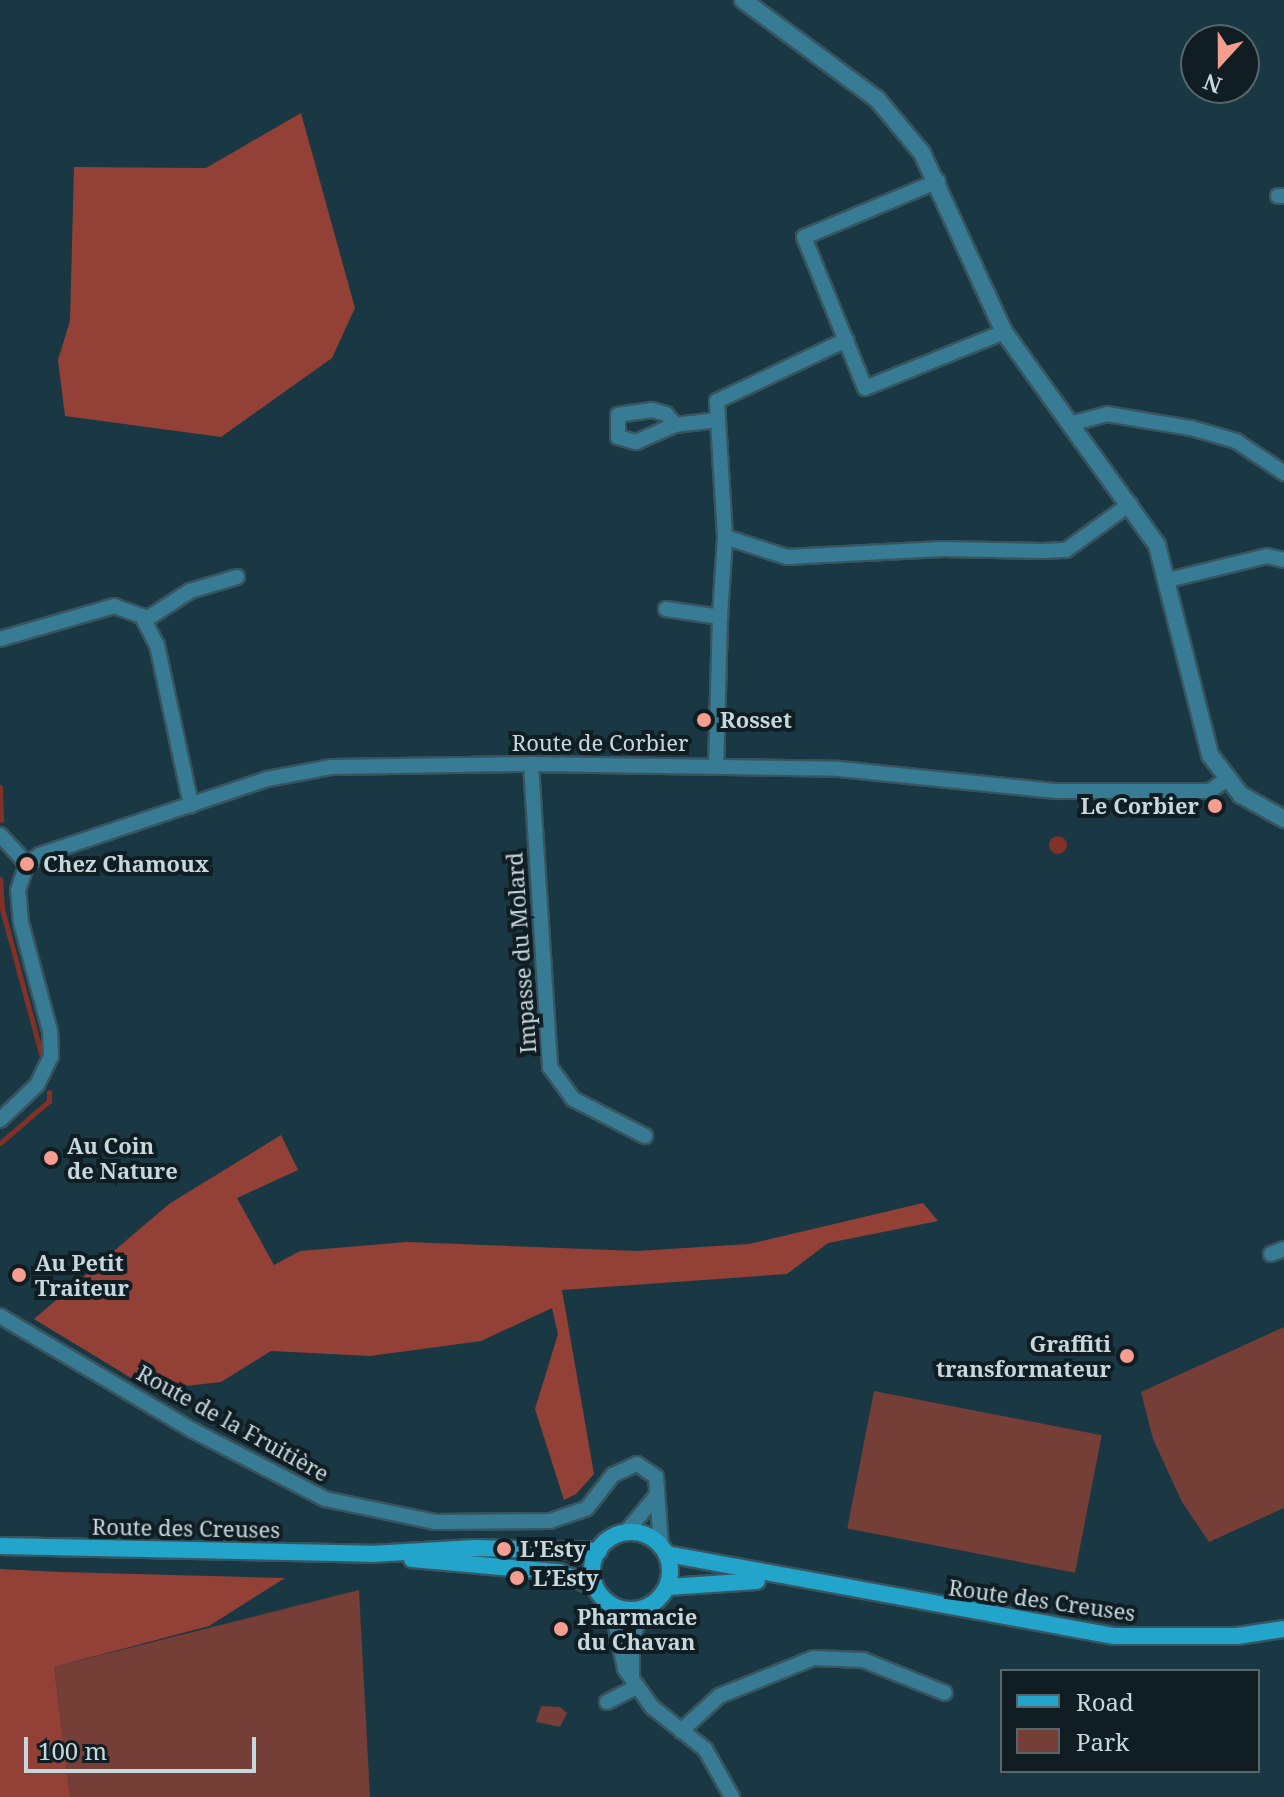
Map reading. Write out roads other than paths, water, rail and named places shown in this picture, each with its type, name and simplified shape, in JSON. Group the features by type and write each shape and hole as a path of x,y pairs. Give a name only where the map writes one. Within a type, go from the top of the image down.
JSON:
{"main road":[{"name":"Route des Creuses","path":"626,1532 642,1533 664,1550 794,1581 1115,1636 1222,1637 1284,1629"},
{"path":"595,1587 592,1566 599,1551 626,1532"},
{"name":"Route des Creuses","path":"0,1546 371,1554 559,1572 595,1587 611,1604"},
{"name":"Route des Creuses","path":"371,1554 475,1548 599,1551"},
{"path":"611,1604 641,1610 668,1587 664,1550"},
{"name":"Route des Creuses","path":"668,1587 794,1581"}],"street":[{"path":"743,0 877,99 905,130 938,181 1004,332 1157,545 1168,580 1202,735 1226,780 1256,805 1284,819"},
{"path":"938,181 804,237 865,388 1004,332"},
{"path":"716,766 725,537 717,401 846,340"},
{"path":"1070,424 1107,414 1191,428 1236,441 1284,473"},
{"path":"675,425 718,420"},
{"path":"725,537 787,557 1055,551 1098,531 1130,504"},
{"path":"1168,580 1267,556 1284,560"},
{"path":"145,620 190,591 237,577"},
{"path":"0,639 114,606 145,620 157,645 191,805"},
{"path":"666,609 720,617"},
{"name":"Route de Corbier","path":"27,864 267,779 332,767 531,764 839,769 1057,791 1210,791 1226,780"},
{"name":"Impasse du Molard","path":"531,764 550,1067 573,1099 645,1136"},
{"path":"0,835 27,864 18,890 21,923 50,1031 51,1056 37,1085 0,1120"},
{"name":"Route de la Fruitière","path":"0,1316 192,1430 325,1499 435,1522 550,1521 587,1508 613,1475 637,1464 656,1477 664,1550"},
{"path":"626,1532 657,1495"},
{"path":"611,1604 617,1650 635,1683 714,1761 732,1797"},
{"path":"635,1683 632,1643 641,1610"},
{"path":"681,1731 719,1696 814,1658 863,1660 945,1693"},
{"path":"607,1702 635,1683"}],"waterway":[{"path":"0,787 1,820"},
{"path":"0,879 2,909 41,1054"},
{"path":"0,1143 49,1101 49,1092"}],"place":[{"name":"Rosset","path":"704,720"},
{"name":"Le Corbier","path":"1215,806"},
{"name":"Chez Chamoux","path":"27,864"},
{"name":"Au Coin de Nature","path":"51,1158"},
{"name":"Au Petit Traiteur","path":"19,1275"},
{"name":"Graffiti transformateur","path":"1127,1356"},
{"name":"L'Esty","path":"504,1549"},
{"name":"L’Esty","path":"517,1578"},
{"name":"Pharmacie du Chavan","path":"561,1629"}]}
